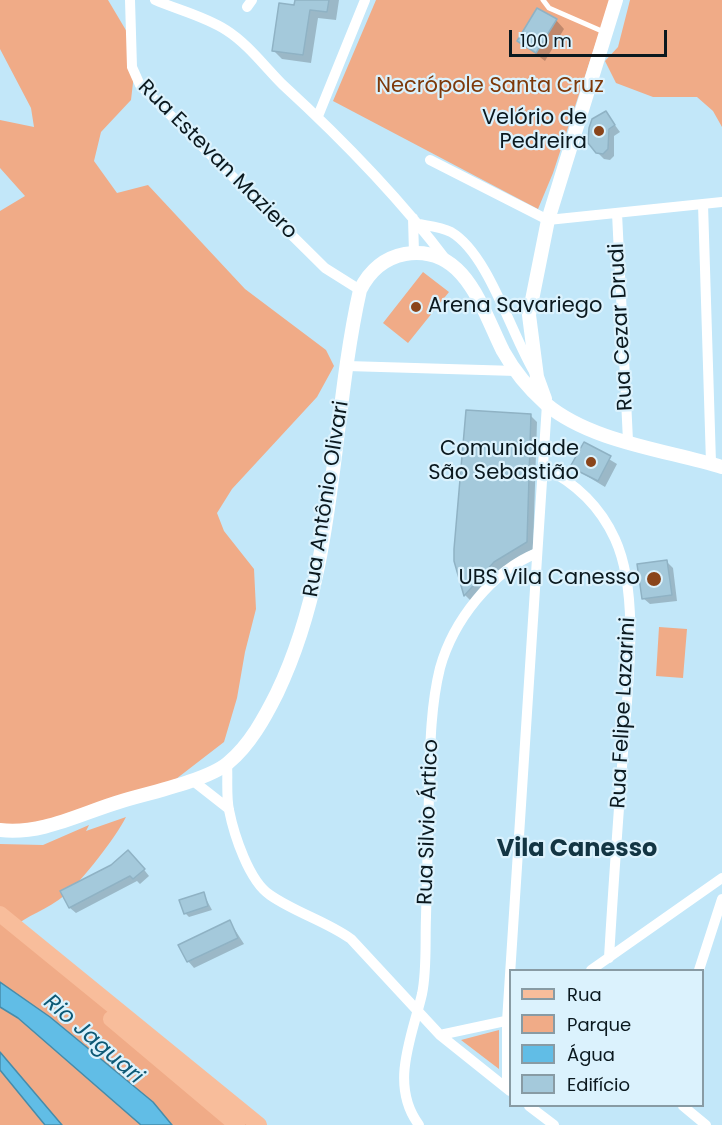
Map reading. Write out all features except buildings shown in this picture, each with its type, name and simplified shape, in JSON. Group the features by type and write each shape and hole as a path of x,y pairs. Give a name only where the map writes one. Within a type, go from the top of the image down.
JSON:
{"main road":[{"path":"0,914 259,1125"},
{"path":"0,927 237,1125"}],"street":[{"name":"Rua Estevan Maziero","path":"130,0 132,67 140,85 325,268 360,290"},
{"path":"154,0 228,31 375,173 447,261 464,274 476,291 516,372 547,404 586,428 717,465 703,204"},
{"path":"318,116 364,0"},
{"path":"537,377 529,315 548,220 616,0"},
{"path":"430,160 548,220 722,202"},
{"name":"Rua Cezar Drudi","path":"617,213 628,441"},
{"path":"416,221 414,253 447,261"},
{"path":"416,221 452,233 469,250 499,298 537,377 547,404 512,969"},
{"name":"Rua Antônio Olivari","path":"0,830 17,832 51,827 96,809 192,780 227,764 266,715 286,674 309,607 323,547 347,366 360,290 366,279 380,265 397,256 414,253"},
{"path":"347,366 516,372"},
{"name":"Rua Felipe Lazarini","path":"543,467 567,478 597,510 616,540 626,574 629,671 609,958"},
{"name":"Rua Silvio Ártico","path":"419,1125 405,1092 404,1065 424,977 430,762 434,700 441,666 453,637 475,604 509,567 537,553"},
{"path":"227,764 228,809 248,867 257,883 270,895 335,928 351,939 440,1035 509,1089"},
{"path":"192,780 228,809"},
{"path":"592,969 722,878"},
{"path":"699,969 722,899"},
{"path":"440,1035 509,1020 509,1089"},
{"path":"530,1107 554,1125"},
{"path":"684,1107 706,1125"}],"lane":[{"path":"543,0 549,8 605,33"}],"green space":[{"path":"0,0 108,0 127,32 136,57 131,100 101,132 94,161 117,193 148,185 245,289 326,350 334,366 317,397 232,489 217,513 224,531 254,569 256,609 237,698 224,742 176,779 52,824 0,831 0,211 25,196 0,168 0,120 34,127 31,108 0,49"},
{"name":"Necrópole Santa Cruz","path":"376,0 610,0 553,173 538,209 333,101"},
{"path":"630,0 722,0 722,127 713,111 697,97 653,97 616,83 605,61 618,47"},
{"name":"Arena Savariego","path":"423,272 449,292 408,343 383,323"},
{"path":"659,627 687,629 683,678 656,676"},
{"path":"126,817 107,847 72,888 58,900 11,929 254,1125 0,1125 0,844 43,845 89,825 86,831"},
{"path":"499,1030 499,1069 461,1040"}],"water":[{"path":"0,982 50,1017 153,1102 172,1125 141,1125 18,1018 0,1007"},
{"path":"0,1052 62,1125 45,1125 0,1070"}],"place":[{"name":"Velório de Pedreira","path":"599,131"},
{"name":"Arena Savariego","path":"416,307"},
{"name":"Comunidade São Sebastião","path":"591,462"},
{"name":"UBS Vila Canesso","path":"654,579"}],"district":[{"name":"Vila Canesso","path":"577,850"}],"water label":[{"name":"Rio Jaguari","path":"93,1040"}]}
